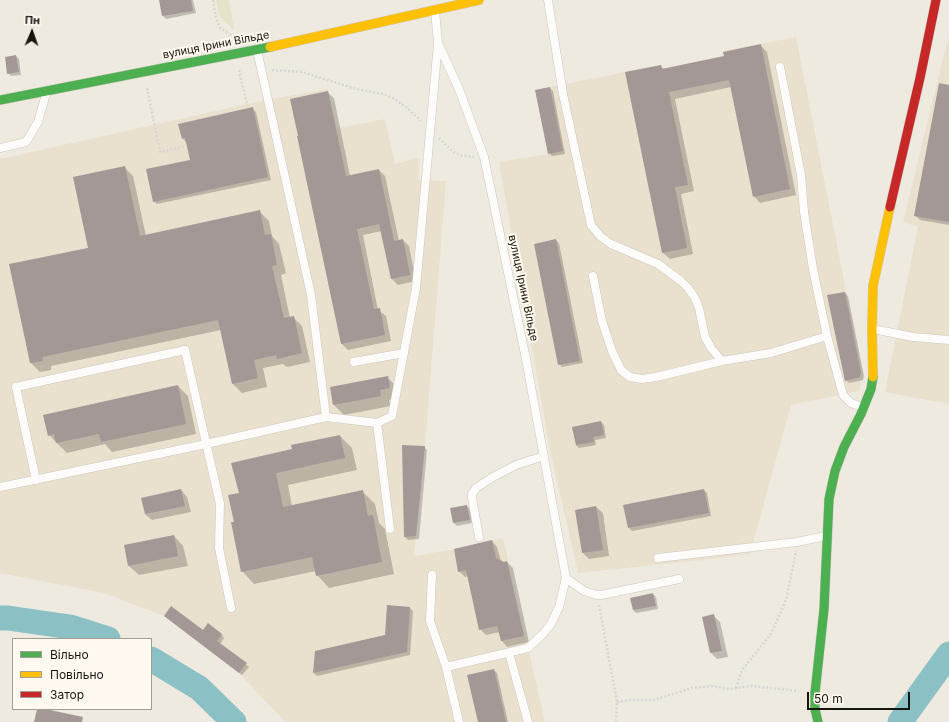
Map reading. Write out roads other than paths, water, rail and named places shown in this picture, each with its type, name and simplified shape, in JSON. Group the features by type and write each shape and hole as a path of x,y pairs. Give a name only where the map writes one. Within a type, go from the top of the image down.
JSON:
{"street":[{"name":"вулиця Ірини Вільде","path":"0,100 236,54 479,0"},
{"path":"818,722 815,709 815,693 824,609 829,499 835,471 871,389 874,373 872,329 873,286 936,0"}],"lane":[{"path":"548,0 561,83 590,225 601,237 611,244 658,264 688,288 695,298 699,308 705,337 711,348 722,361"},
{"name":"вулиця Ірини Вільде","path":"435,10 438,43 459,88 484,157 526,359 566,578"},
{"path":"0,487 206,444 326,417 377,423 392,416 416,288 438,43"},
{"path":"254,50 262,69 311,295 326,417"},
{"path":"780,67 801,175 810,257 827,336 843,394 851,403 863,408"},
{"path":"0,148 26,142 38,122 46,91"},
{"path":"593,276 602,321 612,351 621,370 630,377 642,379 656,377 722,361 771,353 827,336"},
{"path":"872,329 914,337 949,340"},
{"path":"36,480 16,387 184,350 220,504 219,548 230,608"},
{"path":"354,362 404,353"},
{"path":"377,423 390,529"},
{"path":"479,537 472,498 472,494 476,488 516,465 544,456"},
{"path":"658,558 797,542 827,536"},
{"path":"432,575 430,620 446,667 459,722"},
{"path":"446,667 528,648 551,624 559,607 566,578 584,591 597,595 679,579"},
{"path":"509,653 528,722"}],"waterway":[{"path":"0,618 70,627 105,638"},
{"path":"900,722 949,654"},
{"path":"152,660 199,688 234,722"}]}
